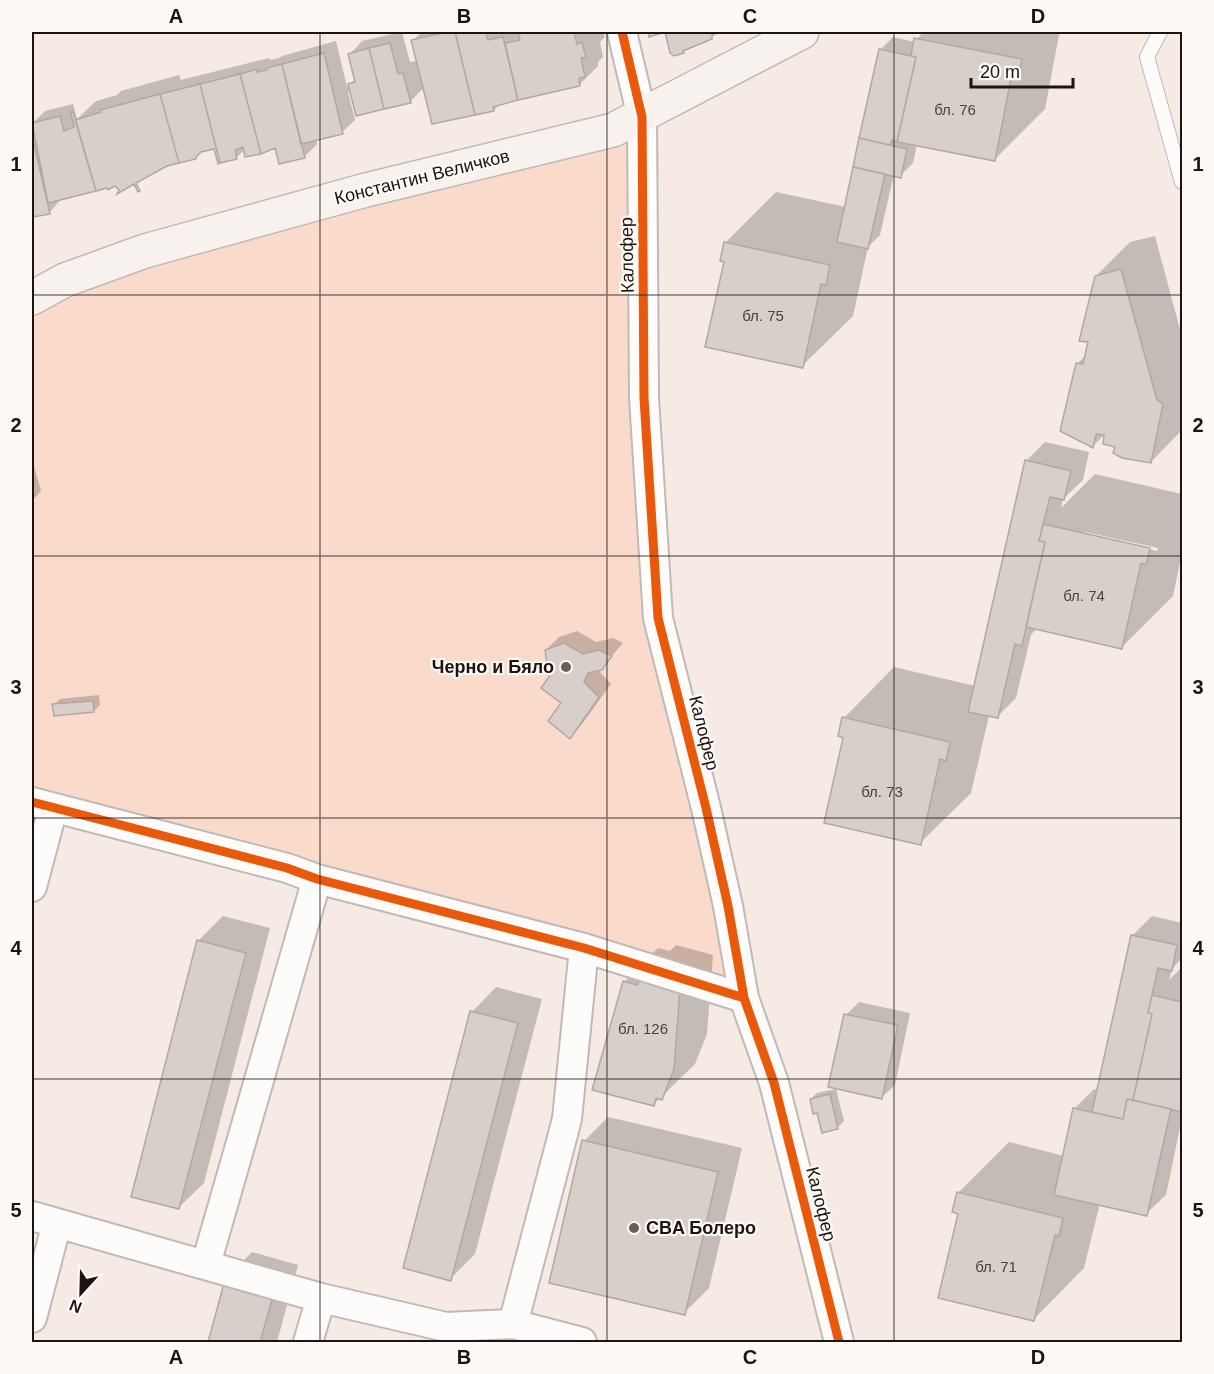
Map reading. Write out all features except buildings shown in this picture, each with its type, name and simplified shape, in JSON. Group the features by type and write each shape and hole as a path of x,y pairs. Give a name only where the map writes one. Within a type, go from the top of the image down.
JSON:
{"main road":[{"name":"Константин Величков","path":"46,285 145,251 366,190 613,130 642,117 802,32"}],"street":[{"name":"Калофер","path":"622,32 642,117 644,398 658,618 711,830 728,906 744,998 774,1083 839,1342"},
{"path":"32,887 42,805 584,948 744,998"},
{"path":"206,1264 317,879"},
{"path":"513,1324 567,1119 584,948"},
{"path":"32,1318 44,1220 321,1298 446,1327 513,1324 582,1342"},
{"path":"308,1342 321,1298"}],"lane":[{"path":"1160,32 1147,57 1182,182"}],"shaded area":[{"path":"642,117 658,618 744,998 32,802 32,298"}],"cycle path":[{"path":"622,32 642,117 644,398 658,618 706,808 728,906 744,998 774,1083 839,1342"},
{"path":"32,802 584,948 744,998"}],"place":[{"name":"Черно и Бяло","path":"566,667"},
{"name":"CBA Болеро","path":"634,1228"}]}
